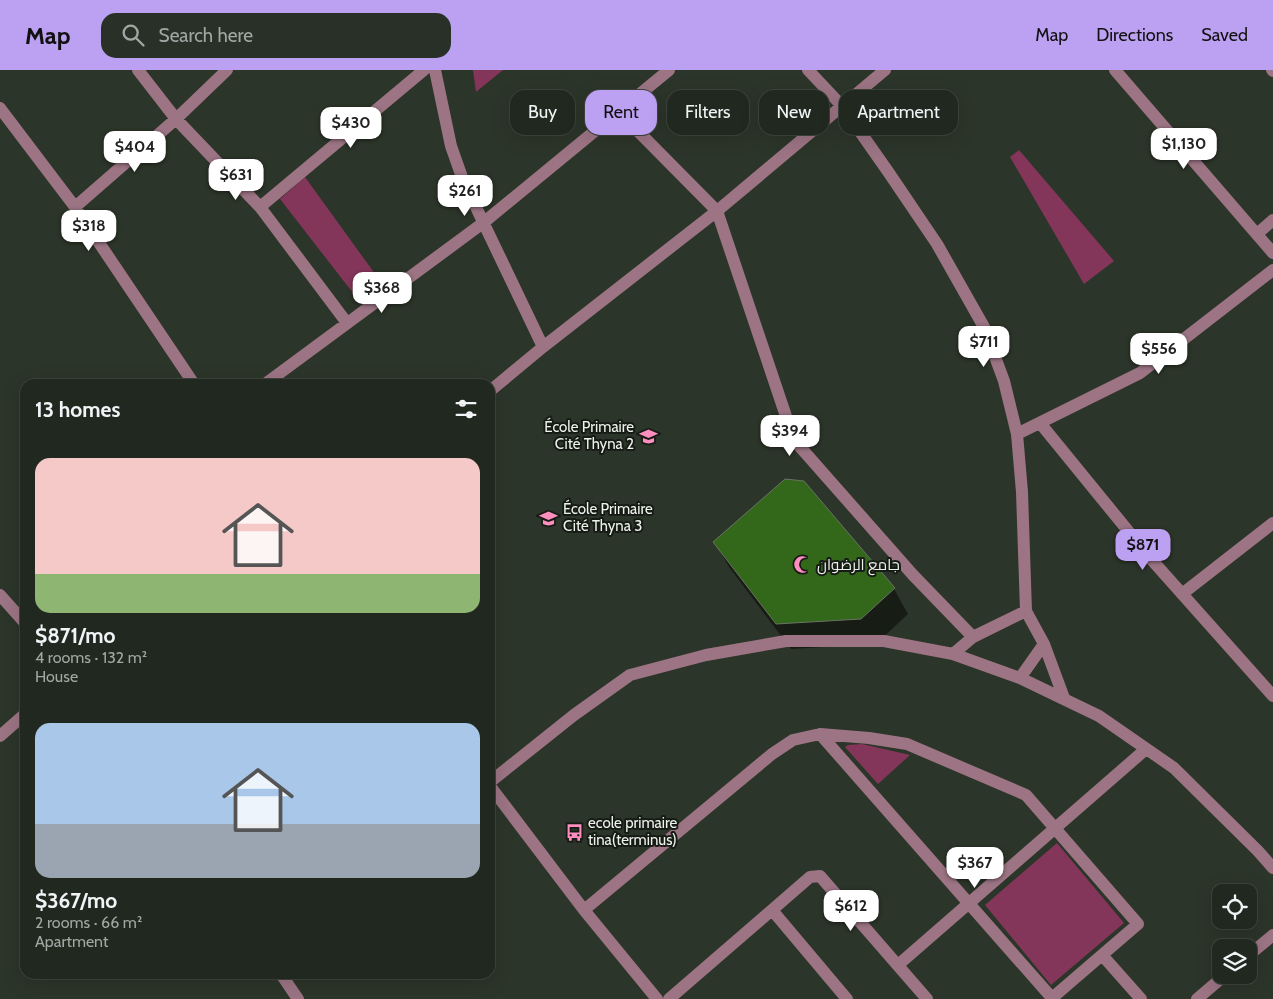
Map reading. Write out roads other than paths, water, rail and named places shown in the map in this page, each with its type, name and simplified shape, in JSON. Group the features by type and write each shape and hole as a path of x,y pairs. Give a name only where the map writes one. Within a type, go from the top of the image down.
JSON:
{"street":[{"path":"138,70 176,119 260,207 347,323"},
{"path":"75,207 176,119 227,70"},
{"path":"260,207 424,70"},
{"path":"435,70 451,146 462,180 543,347"},
{"path":"645,90 669,70"},
{"path":"808,70 839,103"},
{"path":"861,90 885,70"},
{"path":"1121,72 1273,253"},
{"path":"0,108 75,207 191,379"},
{"path":"495,387 717,211 839,109"},
{"path":"271,379 483,223 590,135"},
{"path":"641,135 717,211 794,440 913,575 973,637"},
{"path":"862,135 937,244 984,327 1004,381 1017,434 1022,492 1026,611 1044,644 1064,698"},
{"path":"1257,234 1273,220"},
{"path":"1017,434 1140,373 1273,270"},
{"path":"1040,423 1144,552 1273,696"},
{"path":"1182,594 1273,523"},
{"path":"0,595 20,617"},
{"path":"953,654 973,637 1026,611"},
{"path":"495,778 574,715 630,675 706,654 786,640 884,641 953,654 1020,678 1099,716 1174,768 1273,868"},
{"path":"1020,678 1044,644"},
{"path":"0,736 20,718"},
{"path":"584,910 772,754 793,740 820,734 869,738 906,744 1026,795 1138,924 1052,998 820,734"},
{"path":"898,965 1146,749"},
{"path":"495,793 584,910 657,999"},
{"path":"669,999 810,877 820,876 927,999"},
{"path":"772,910 847,999"},
{"path":"1257,948 1273,935"},
{"path":"1102,954 1141,999"},
{"path":"284,979 298,999"},
{"path":"1197,999 1214,984"}],"place":[{"name":"École Primaire Cité Thyna 2","path":"648,436"},
{"name":"École Primaire Cité Thyna 3","path":"549,518"},
{"name":"جامع الرضوان","path":"803,565"},
{"name":"ecole primaire tina(terminus)","path":"574,832"}]}
